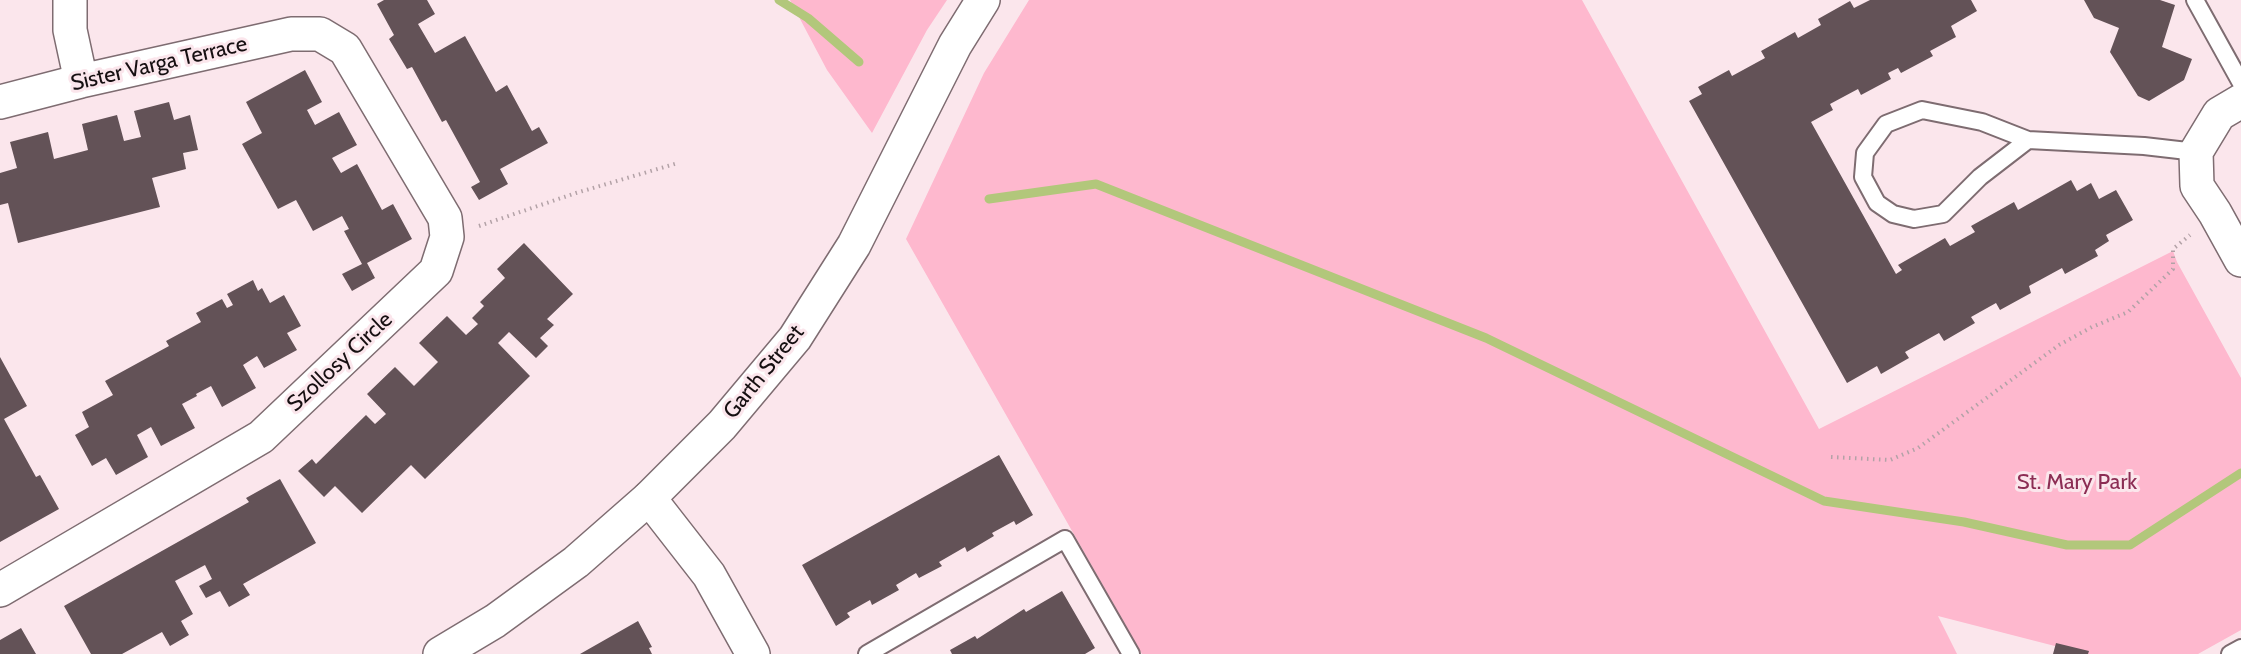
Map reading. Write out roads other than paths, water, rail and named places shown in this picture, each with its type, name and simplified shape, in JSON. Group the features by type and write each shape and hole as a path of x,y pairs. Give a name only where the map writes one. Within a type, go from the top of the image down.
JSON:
{"street":[{"path":"70,0 70,30 81,81"},
{"name":"Garth Street","path":"440,654 495,621 576,562 649,498 722,424 795,338 854,245 955,45 983,0"},
{"name":"Sister Varga Terrace","path":"0,102 81,81 291,34 320,34 345,49 445,218 447,237"},
{"path":"2241,102 2219,114 2196,152 2197,186 2241,260"},
{"name":"Szollosy Circle","path":"0,591 261,437 436,271 447,237"},
{"path":"649,498 710,575 753,654"}],"lane":[{"path":"2196,0 2241,83"},
{"path":"2028,140 1980,177 1943,214 1914,219 1893,214 1877,203 1863,177 1865,153 1886,124 1922,110 1982,122 2028,140 2144,146 2196,152"},
{"path":"867,654 1065,539 1131,654"},
{"path":"2230,654 2241,648"}],"waterway":[{"path":"779,0 808,18 859,62"},
{"path":"989,199 1096,184 1486,338 1824,501 1964,522 2067,545 2130,545 2241,473"}],"park label":[{"name":"St. Mary Park","path":"2077,483"}]}
